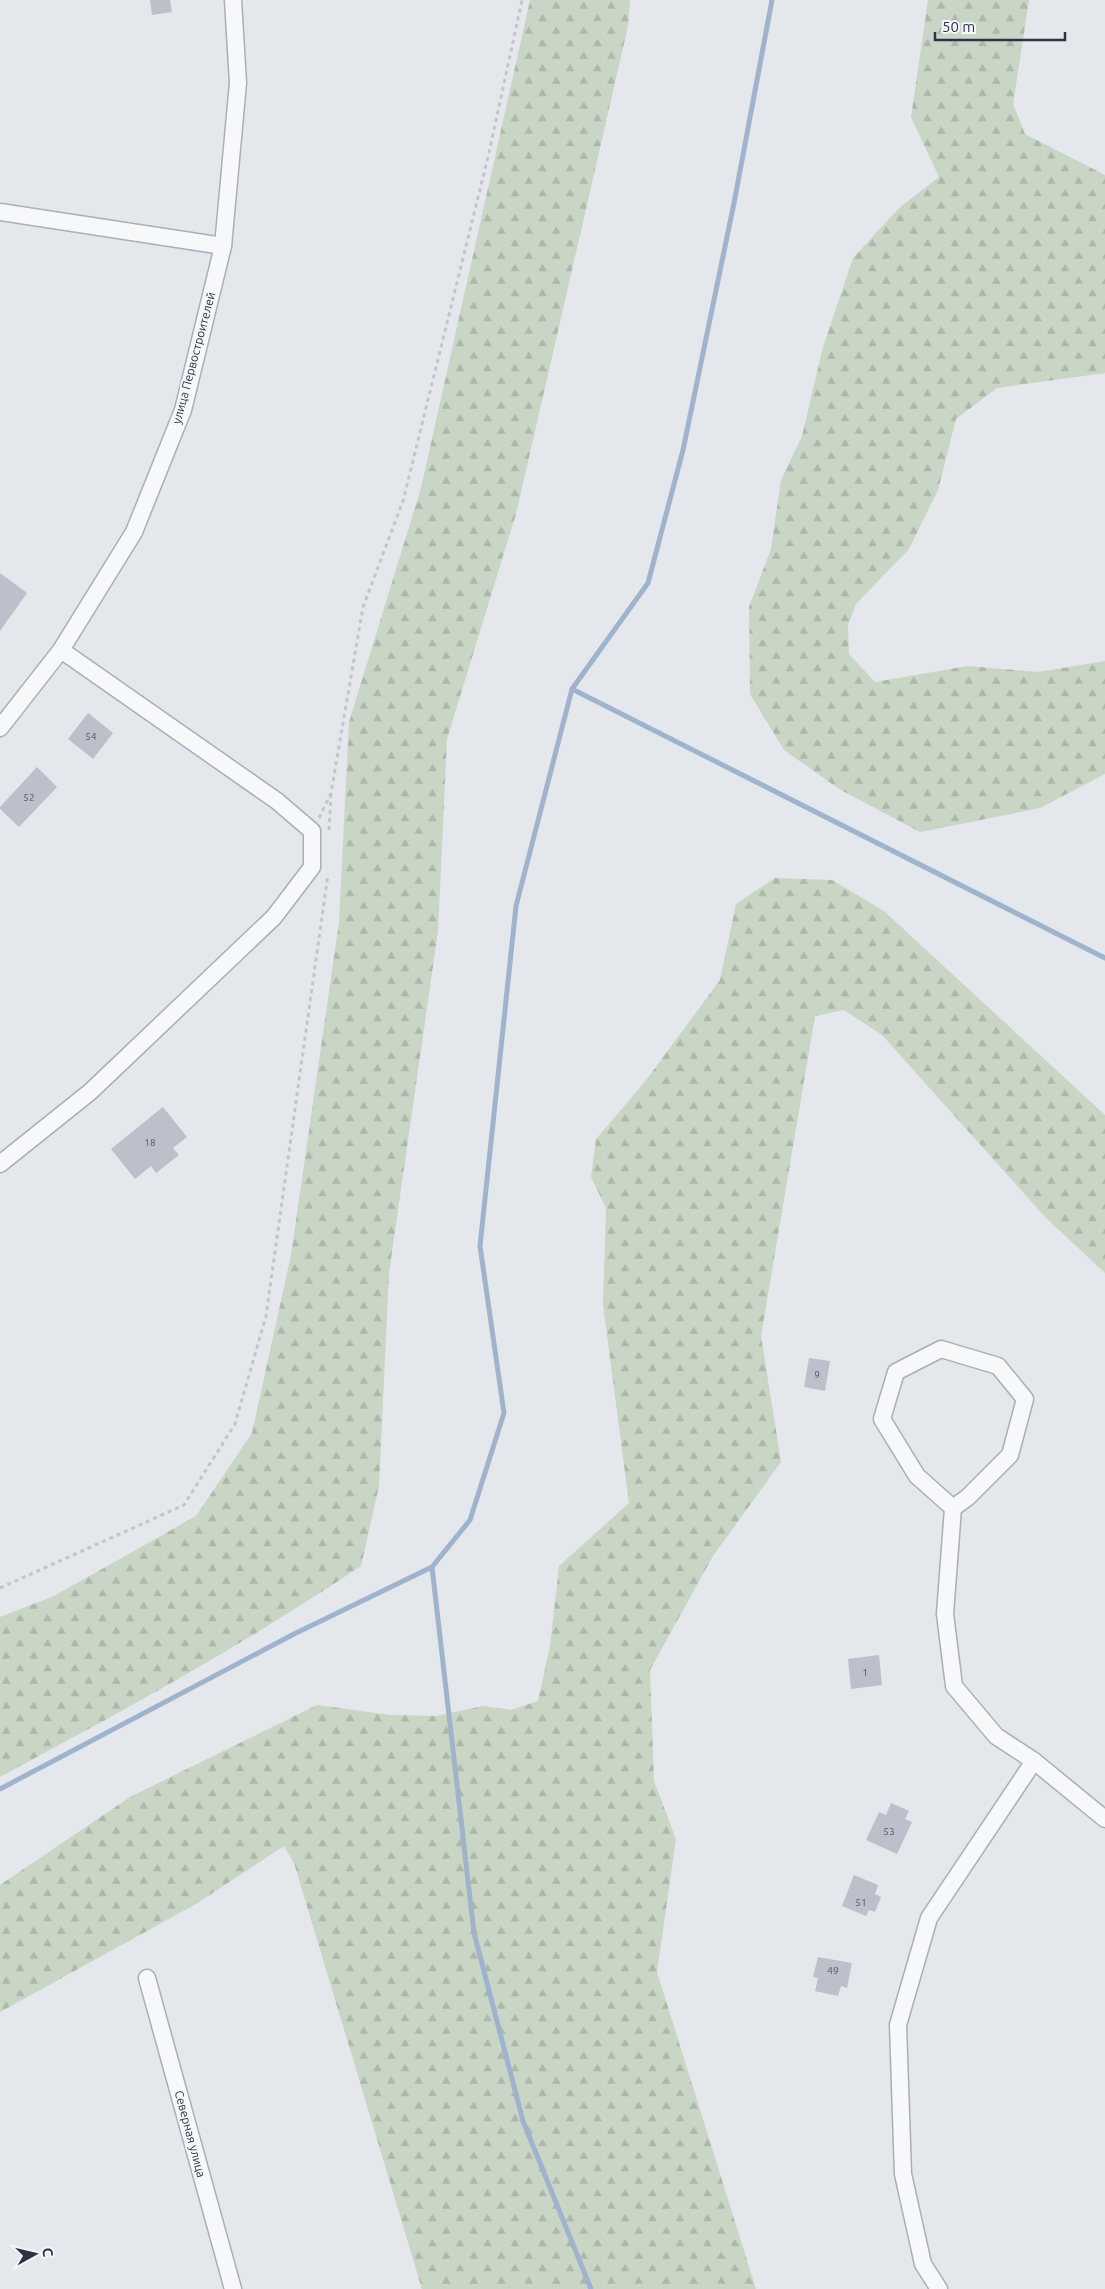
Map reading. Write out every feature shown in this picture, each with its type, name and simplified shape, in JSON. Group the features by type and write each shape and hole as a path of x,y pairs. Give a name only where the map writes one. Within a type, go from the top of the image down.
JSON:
{"street":[{"name":"улица Первостроителей","path":"0,728 61,650 134,532 183,410 223,246 238,83 233,0"},
{"path":"0,212 223,246"},
{"path":"0,1164 90,1092 274,917 312,867 312,831 277,801 61,650"},
{"path":"953,1508 917,1476 882,1419 896,1372 941,1349 998,1366 1025,1399 1010,1455 968,1497 953,1508 945,1614 954,1686 996,1736 1034,1761 1105,1819"},
{"path":"939,2289 923,2264 903,2174 898,2026 929,1918 1034,1761"},
{"name":"Северная улица","path":"147,1978 233,2289"}],"path":[{"path":"330,831 331,794 364,607 403,501 489,153 522,0"},
{"path":"312,831 331,794"},
{"path":"0,1588 184,1505 235,1424 266,1316 327,887 328,868"}],"green space":[{"path":"530,0 630,0 628,26 516,514 447,739 438,931 389,1273 379,1486 361,1566 228,1650 138,1702 0,1777 0,1617 54,1596 196,1516 252,1433 291,1255 339,922 349,722 421,488"},
{"path":"928,0 1029,0 1013,104 1025,134 1105,175 1105,373 997,388 956,419 938,490 909,549 856,604 848,625 849,654 875,682 967,666 1038,672 1105,661 1105,774 1040,808 920,832 839,789 784,750 750,694 749,607 771,549 781,480 802,436 823,347 853,258 899,208 939,177 911,117"},
{"path":"775,878 832,880 884,911 1105,1115 1105,1273 1045,1217 882,1035 844,1010 815,1016 761,1336 781,1462 713,1556 650,1670 654,1781 676,1839 657,1972 756,2289 422,2289 294,1863 284,1846 196,1904 0,2012 0,1885 130,1797 317,1705 391,1715 436,1716 483,1706 511,1710 538,1701 550,1646 559,1566 629,1503 603,1305 606,1208 591,1177 596,1139 644,1083 720,980 736,904"}],"building":[{"path":"150,0 170,0 172,12 152,15"},
{"path":"0,573 27,593 0,631"},
{"path":"88,713 113,733 93,759 68,739"},
{"path":"37,767 57,787 19,827 0,807"},
{"path":"163,1107 187,1137 173,1148 179,1155 156,1173 151,1166 135,1179 111,1149"},
{"path":"809,1358 830,1361 825,1391 804,1387"},
{"path":"879,1655 882,1685 851,1689 848,1659"},
{"path":"891,1803 909,1811 905,1819 912,1822 897,1854 866,1840 879,1812 886,1815"},
{"path":"854,1875 878,1885 875,1894 881,1897 875,1912 869,1910 866,1916 842,1906"},
{"path":"818,1957 852,1963 847,1988 841,1986 838,1996 815,1991 818,1978 813,1977"}],"waterway":[{"path":"591,2289 523,2121 474,1933 432,1567 470,1520 504,1413 480,1246 516,906 572,689 648,583 683,450 734,203 772,0"},
{"path":"572,689 1105,958"},
{"path":"0,1789 294,1634 432,1567"}]}
